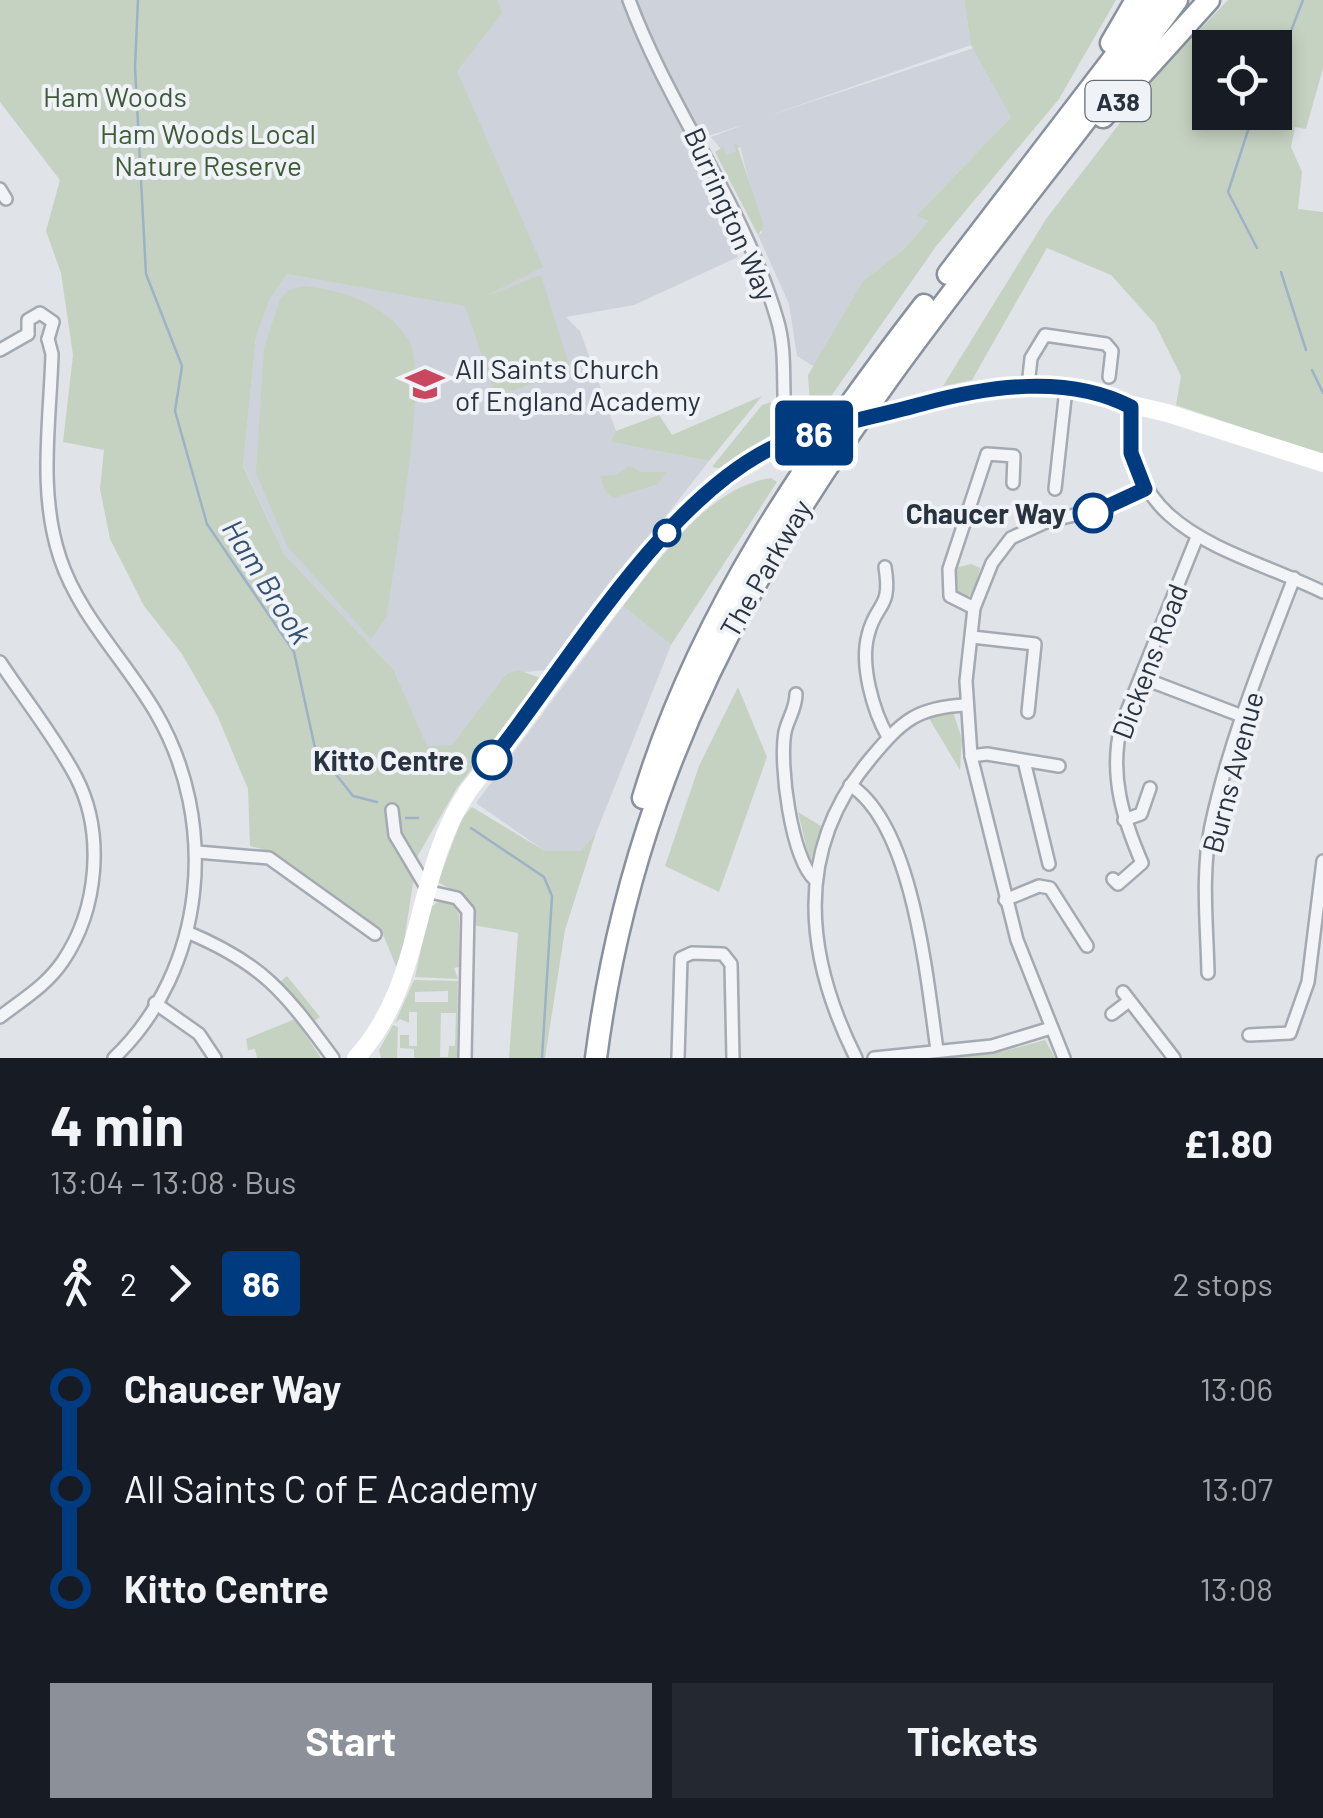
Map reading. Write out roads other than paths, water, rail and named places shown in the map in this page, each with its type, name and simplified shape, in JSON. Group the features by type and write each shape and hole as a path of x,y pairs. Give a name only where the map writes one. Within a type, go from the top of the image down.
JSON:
{"highway":[{"name":"A38","path":"1065,123 1136,0"},
{"name":"The Parkway","path":"583,1058 604,942 655,756 733,584 859,388 1158,0"},
{"name":"The Parkway","path":"596,1058 609,970 640,847 668,764 726,633 782,531 859,416 1177,0"},
{"name":"A38","path":"1025,199 1209,0"}],"street":[{"name":"Burrington Way","path":"629,0 748,241 778,321 781,397 789,440"},
{"path":"48,339 34,340 28,334 28,320 40,314 53,322 48,339 52,354 46,497 59,555 82,606 138,684 173,747 193,814 197,852 187,932 155,1004 114,1058"},
{"path":"0,350 28,334"},
{"path":"1028,386 1030,358 1045,335 1106,344 1112,351 1109,378"},
{"path":"356,1058 380,1030 403,984 443,834 468,791 678,519 717,483 789,440 948,397 1028,386 1066,388 1167,413 1323,462"},
{"path":"1056,489 1066,388"},
{"path":"1131,407 1131,453 1145,489 1160,511 1197,537 1323,592"},
{"path":"974,608 950,596 949,570 987,454 1014,456 1013,483"},
{"path":"1064,1058 1005,900 971,756 966,705 974,608 992,563 1011,538 1048,521 1114,506 1145,489"},
{"name":"Dickens Road","path":"1112,879 1118,884 1142,864 1124,820 1115,748 1120,726 1197,537"},
{"path":"941,544 955,550"},
{"path":"888,737 876,716 868,633 890,592 886,573 901,575"},
{"name":"Burns Avenue","path":"1208,973 1206,880 1211,828 1242,716 1294,578"},
{"path":"972,637 1035,644 1028,712"},
{"path":"0,662 76,778 92,824 94,850 88,900 74,940 49,978 1,1015"},
{"path":"1153,682 1242,716"},
{"path":"1171,705 1176,691"},
{"path":"796,694 796,710 786,732 789,809 798,850 815,880"},
{"path":"856,1058 829,996 816,944 815,880 830,819 850,785 888,737 920,711 966,705"},
{"path":"971,756 987,754 1059,766"},
{"path":"1024,761 1049,864"},
{"path":"850,785 869,798 879,813 904,877 919,931 937,1050"},
{"path":"1124,820 1141,814 1150,788"},
{"path":"392,810 395,834 426,889 457,898 468,912 465,1058"},
{"path":"197,852 269,858 367,933"},
{"path":"1250,1036 1290,1033 1308,982 1323,861"},
{"path":"1005,900 1039,886 1050,888 1087,946"},
{"path":"187,932 258,967 279,987 333,1058"},
{"path":"678,1058 681,958 692,953 722,954 731,964 734,1058"},
{"path":"1112,1014 1126,997 1174,1058"},
{"path":"155,1004 200,1034 216,1058"},
{"path":"874,1058 992,1046 1050,1028"}],"waterway":[{"name":"Ham Brook","path":"138,0 135,67 146,274 182,366 175,411 207,524 294,652 315,748 353,796 377,802"},
{"path":"1291,30 1303,0"},
{"path":"1248,130 1228,192 1257,248"},
{"path":"1281,272 1306,350"},
{"path":"1312,370 1323,393"},
{"path":"406,818 418,818"},
{"name":"Ham Brook","path":"471,828 544,877 552,896 542,1058"}],"place":[{"name":"All Saints Church of England Academy","path":"425,384"},
{"name":"Chaucer Way","path":"1093,513"},
{"name":"Kitto Centre","path":"492,760"}],"park label":[{"name":"Ham Woods","path":"115,96"},
{"name":"Ham Woods Local Nature Reserve","path":"208,149"}]}
